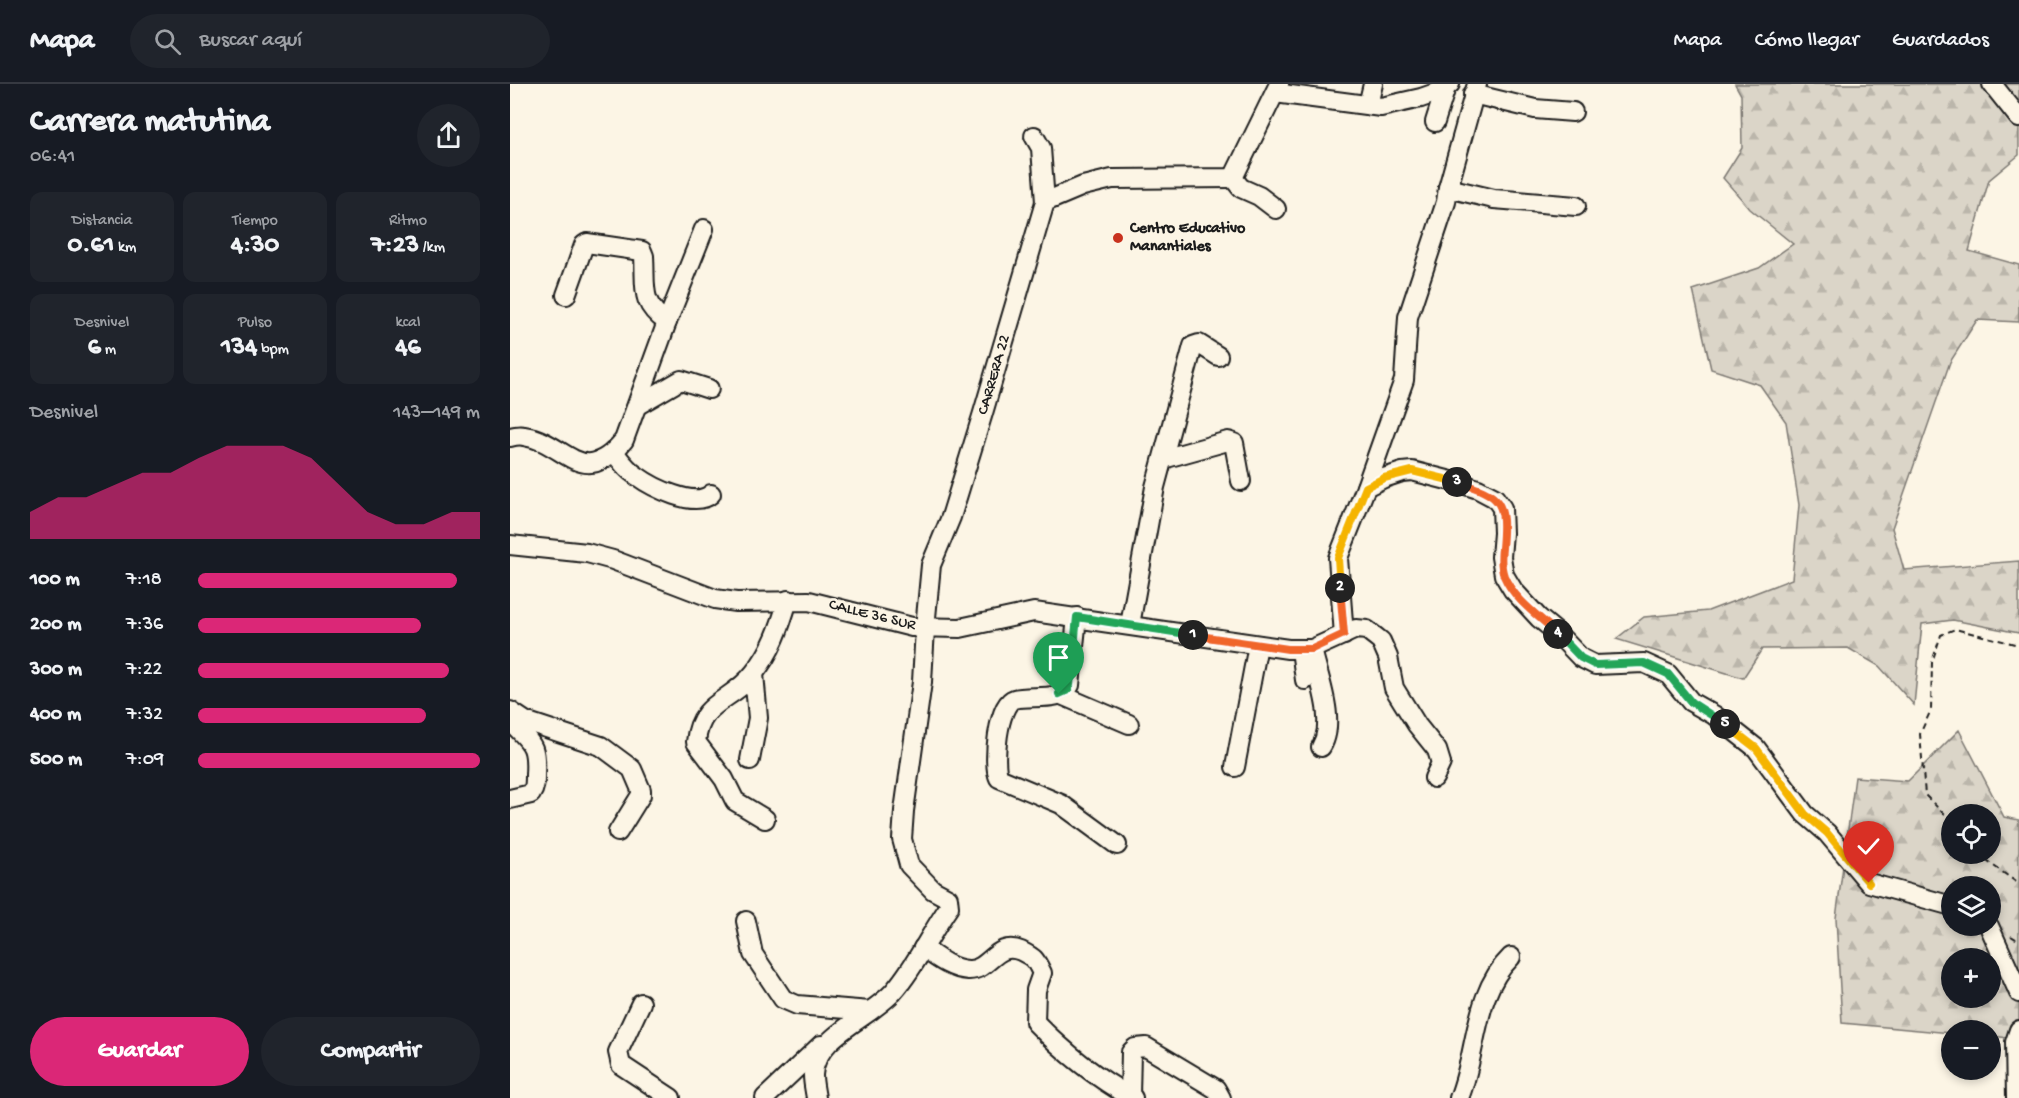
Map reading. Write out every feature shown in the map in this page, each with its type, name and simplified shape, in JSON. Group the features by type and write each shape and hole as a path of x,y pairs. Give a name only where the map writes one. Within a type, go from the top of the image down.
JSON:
{"street":[{"path":"1368,105 1373,84"},
{"path":"1992,84 2019,118"},
{"path":"1233,178 1277,89 1381,107 1421,98 1438,92 1448,85"},
{"path":"1435,122 1448,85"},
{"path":"1344,634 1338,558 1404,380 1408,317 1446,202 1475,89 1535,109 1574,112"},
{"path":"1034,136 1041,148 1045,202 1083,186 1112,179 1233,178"},
{"path":"1233,178 1241,188 1259,196 1276,209"},
{"path":"1448,188 1494,199 1576,207"},
{"name":"CARRERA 22","path":"922,948 949,907 948,898 933,890 909,865 902,840 922,682 932,565 951,517 1045,202"},
{"path":"510,436 525,436 542,442 569,459 584,462 600,461 614,452 624,440 704,229"},
{"path":"566,295 584,245 587,243 642,251 647,303 654,314 667,322"},
{"path":"1130,625 1155,487 1193,346 1199,344 1218,356"},
{"path":"638,405 681,380 709,389"},
{"path":"1163,459 1228,441 1234,443 1241,481"},
{"path":"614,452 622,464 637,476 666,493 698,500 706,499 711,494"},
{"path":"1366,487 1384,478 1412,471 1459,483 1495,498 1502,507 1501,557 1504,575 1539,618 1581,658 1595,665 1644,663 1668,674 1691,702 1713,715 1756,748 1805,814 1827,833 1869,883 1941,903"},
{"name":"CALLE 36 SUR","path":"510,545 587,553 613,560 715,599 736,602 809,601 912,627 960,628 1034,612 1258,645 1307,649"},
{"path":"765,819 735,801 724,779 696,742 698,725 712,706 735,692 754,674 778,635 788,600"},
{"path":"1077,617 1068,690 1059,694 1013,699 1006,704 995,748 996,772 999,778 1060,804 1117,845"},
{"path":"1307,649 1356,629 1367,630 1381,641 1388,657 1394,688 1417,725 1437,750 1441,763 1434,778"},
{"path":"1235,767 1258,645"},
{"path":"1305,680 1307,649"},
{"path":"1307,649 1327,712 1327,738 1321,747"},
{"path":"750,760 758,718 754,674"},
{"path":"1059,694 1129,724"},
{"path":"510,711 525,721 601,746 632,769 641,795 618,832"},
{"path":"510,720 534,747 536,756 535,788 531,794 510,799"},
{"path":"746,921 753,954 783,999 796,1005 863,1010"},
{"path":"1994,936 2019,993"},
{"path":"765,1098 863,1010 892,993 922,948 949,965 970,970 989,962 1000,950 1013,947 1035,958 1042,973 1036,990 1035,1022 1062,1050 1131,1097"},
{"path":"1460,1098 1486,992 1497,972 1511,957"},
{"path":"641,1003 618,1052 618,1059 621,1065 671,1098"},
{"path":"816,1098 813,1073 819,1056 863,1010"},
{"path":"2016,1098 2015,1042 2019,1030"},
{"path":"1131,1097 1131,1052 1135,1048 1146,1047 1216,1089 1221,1098"}],"path":[{"path":"1941,811 1925,795 1920,734 1931,710 1932,662 1941,634 1955,629 2019,645"},
{"path":"1991,864 2019,884"}],"green space":[{"path":"1735,84 2019,84 2019,155 1989,180 1969,251 2019,265 2019,322 1977,320 1950,362 1892,528 1904,570 2019,561 2019,633 1953,620 1922,624 1914,705 1879,666 1848,648 1762,649 1743,678 1616,639 1644,617 1708,611 1792,579 1799,505 1786,422 1760,385 1711,369 1693,290 1759,268 1793,244 1750,209 1723,178 1742,148 1741,95"},
{"path":"1959,730 1997,804 1941,804 1941,864 2001,864 2001,811 2004,817 2019,820 2019,1039 2001,1037 2001,1020 1941,1020 1941,1032 1842,1023 1836,918 1855,777 1908,781"}],"place":[{"name":"Centro Educativo Manantiales","path":"1118,238"}],"route":[{"path":"1059,694 1068,690 1070,685 1077,617 1288,649 1312,649 1344,634 1338,558 1366,487 1384,478 1412,471 1478,489 1495,498 1502,507 1501,557 1504,575 1539,618 1581,658 1595,665 1644,663 1668,674 1691,702 1713,715 1756,748 1805,814 1827,833 1869,883"}]}
